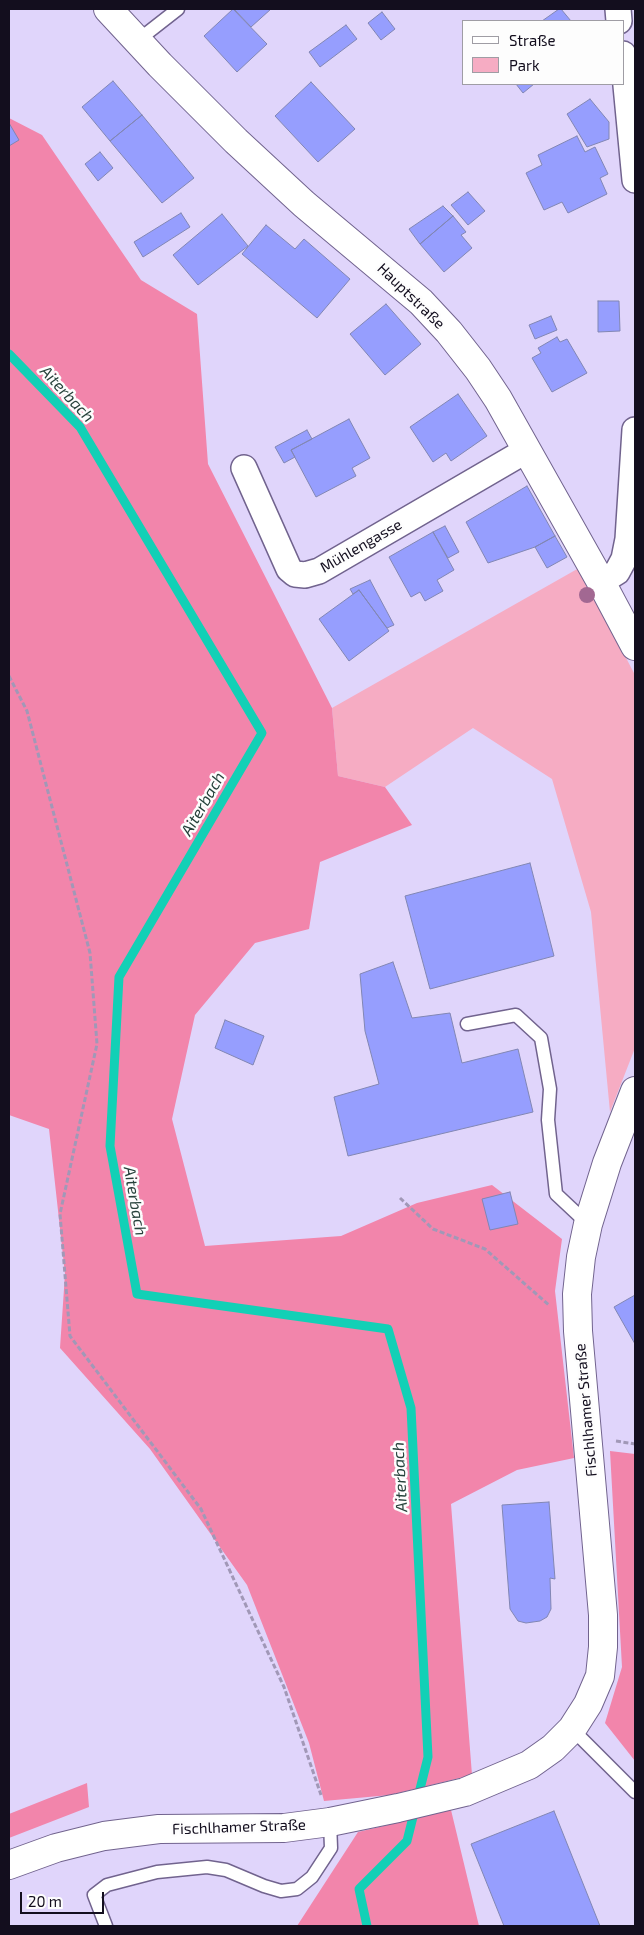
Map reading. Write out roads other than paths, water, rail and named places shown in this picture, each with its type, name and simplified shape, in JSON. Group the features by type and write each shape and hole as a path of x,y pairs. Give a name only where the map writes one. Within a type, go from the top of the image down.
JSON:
{"main road":[{"name":"Hauptstraße","path":"108,9 236,141 298,198 421,302 449,332 478,369 527,450 635,646"},
{"name":"Fischlhamer Straße","path":"9,1865 56,1848 104,1836 159,1829 284,1828 330,1822 465,1792 530,1765 553,1748 572,1729 588,1704 600,1676 603,1647 603,1615 578,1332 577,1294 581,1257 588,1224 607,1163 635,1092"}],"street":[{"path":"624,64 635,180"},
{"path":"601,582 618,572 624,559 628,540 635,430"},
{"name":"Mühlengasse","path":"244,468 289,569 295,574 305,576 319,570 527,450"}],"lane":[{"path":"137,41 178,9"},
{"path":"467,1024 516,1015 541,1038 550,1089 548,1120 556,1194 588,1224"},
{"path":"572,1729 635,1792"},
{"path":"106,1926 94,1895 106,1885 157,1872 207,1867 226,1870 281,1891 297,1889 312,1877 331,1848 330,1822"}],"waterway":[{"name":"Aiterbach","path":"9,354 80,427 262,733 119,977 110,1146 137,1294 388,1329 411,1408 428,1757 407,1841 359,1889 367,1926"}]}
